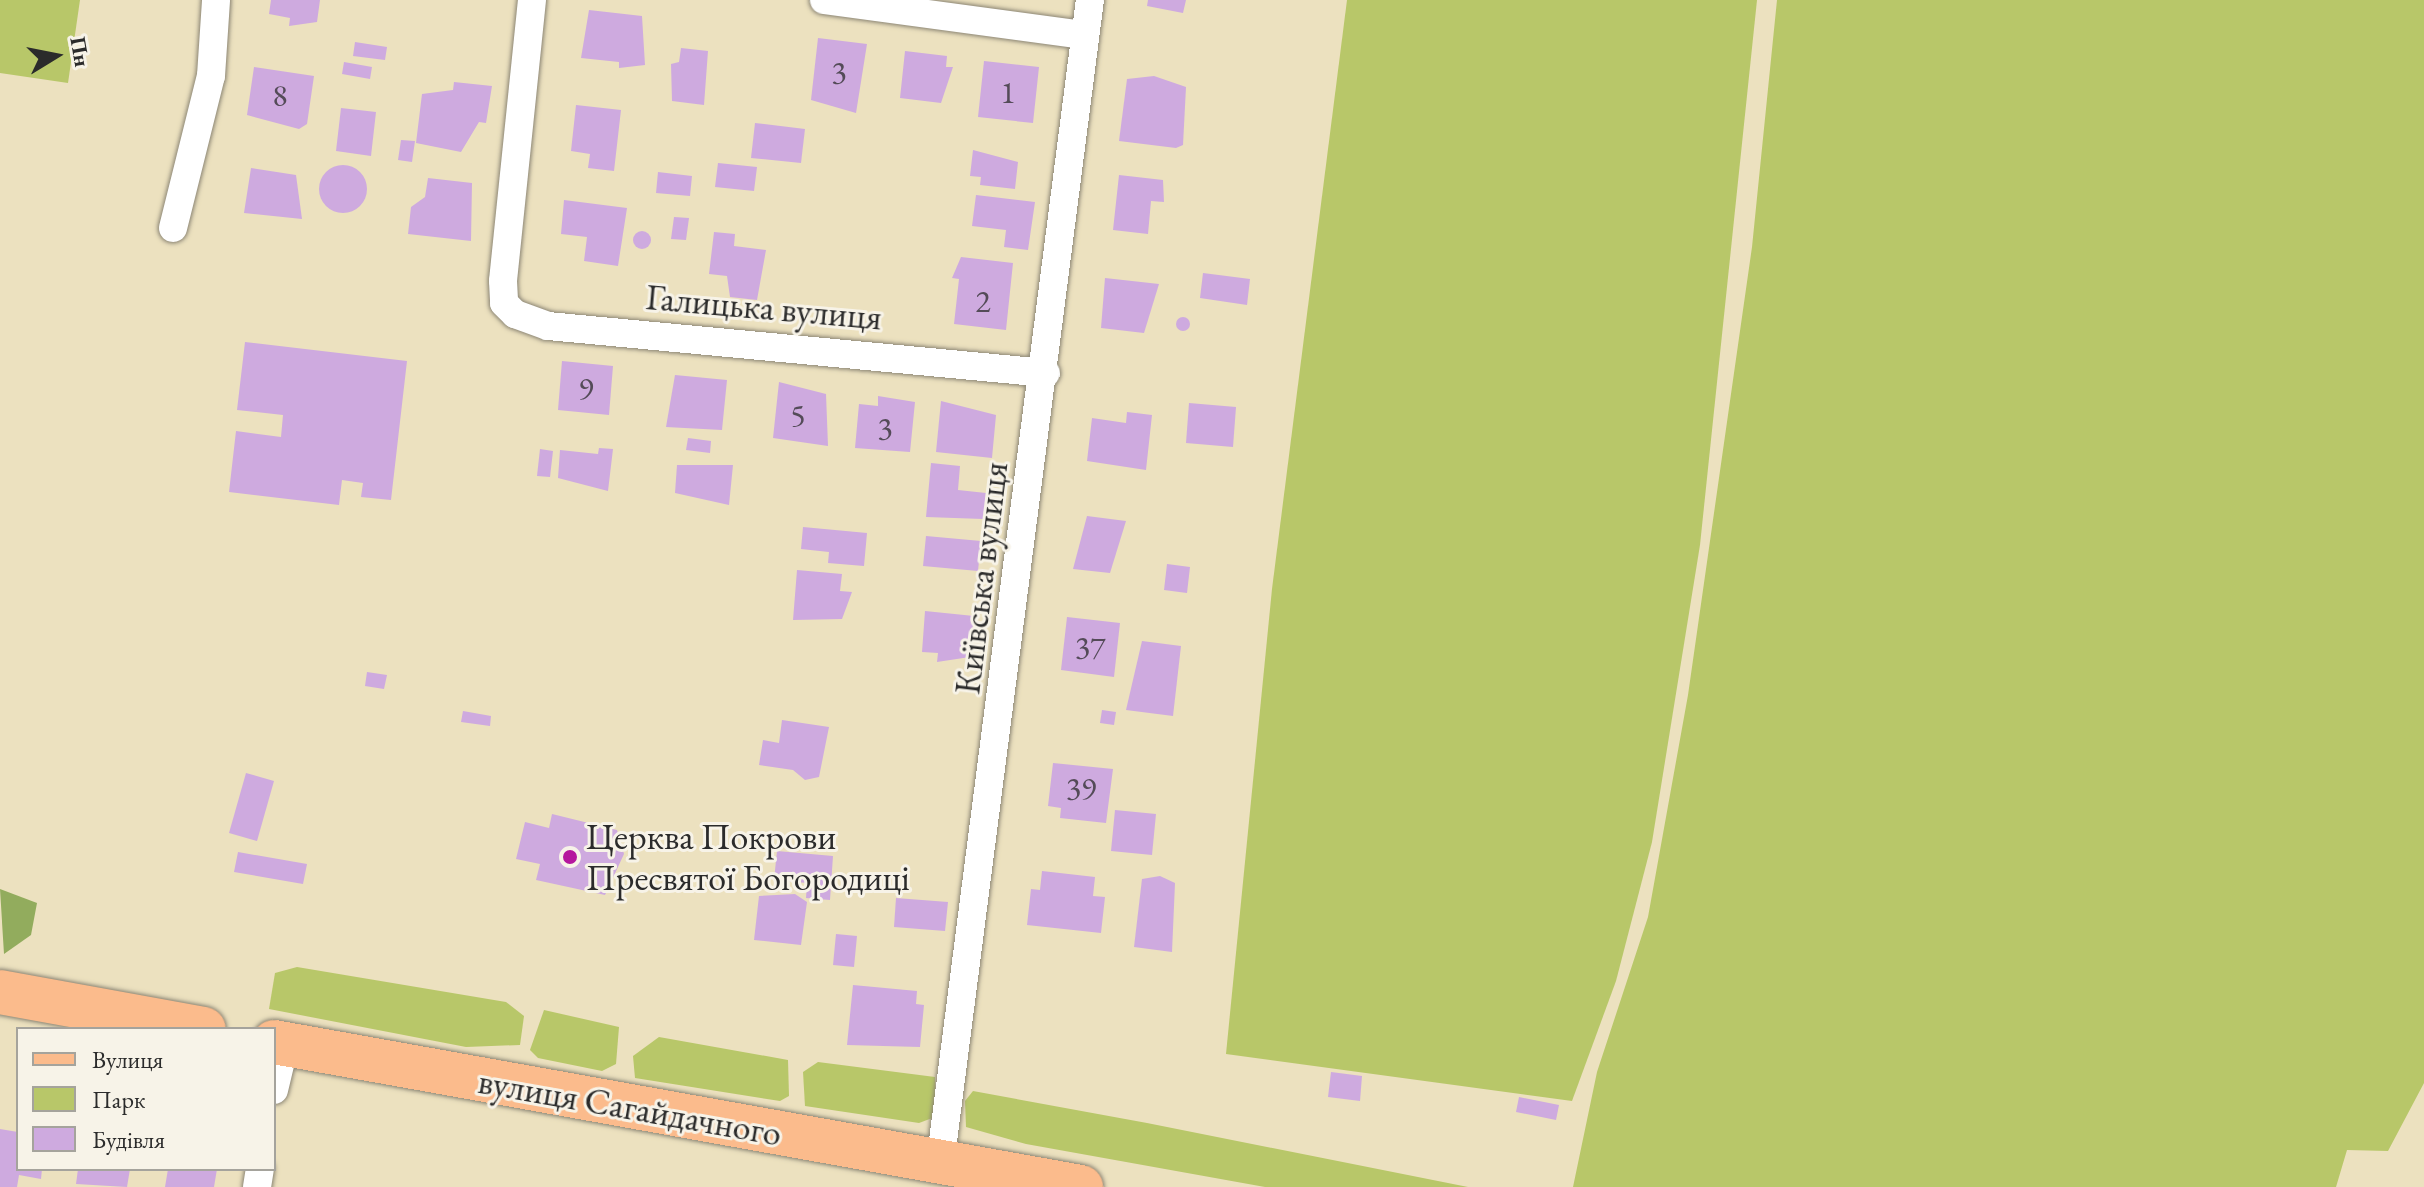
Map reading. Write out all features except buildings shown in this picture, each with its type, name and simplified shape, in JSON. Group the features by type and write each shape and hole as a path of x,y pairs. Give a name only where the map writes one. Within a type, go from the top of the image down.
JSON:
{"main road":[{"path":"0,992 193,1027"},
{"name":"вулиця Сагайдачного","path":"280,1043 940,1164 993,1177 1081,1187"}],"street":[{"path":"173,228 211,76 216,0"},
{"name":"Галицька вулиця","path":"532,0 503,281 504,303 548,326 1046,373"},
{"path":"824,0 1082,35"},
{"name":"Київська вулиця","path":"940,1164 1046,373 1082,35 1090,0"},
{"path":"276,1074 280,1043"}],"green space":[{"path":"0,0 80,0 68,83 0,73"},
{"path":"1347,0 1757,0 1700,545 1652,842 1616,981 1572,1101 1226,1054 1272,589"},
{"path":"1777,0 2424,0 2424,1083 2388,1151 2347,1150 2336,1187 1573,1187 1597,1072 1648,917 1688,695 1752,247"},
{"path":"0,889 37,903 31,935 4,954"},
{"path":"297,967 506,1002 524,1016 520,1045 466,1047 269,1009 275,973"},
{"path":"544,1010 619,1027 616,1064 602,1071 538,1058 530,1050"},
{"path":"659,1037 788,1060 789,1096 780,1101 635,1078 633,1056"},
{"path":"818,1062 935,1077 935,1117 919,1123 805,1106 803,1072"},
{"path":"973,1091 1468,1187 1265,1187 1026,1144 966,1127 965,1101"}],"place":[{"name":"Церква Покрови Пресвятої Богородиці","path":"570,857"}]}
